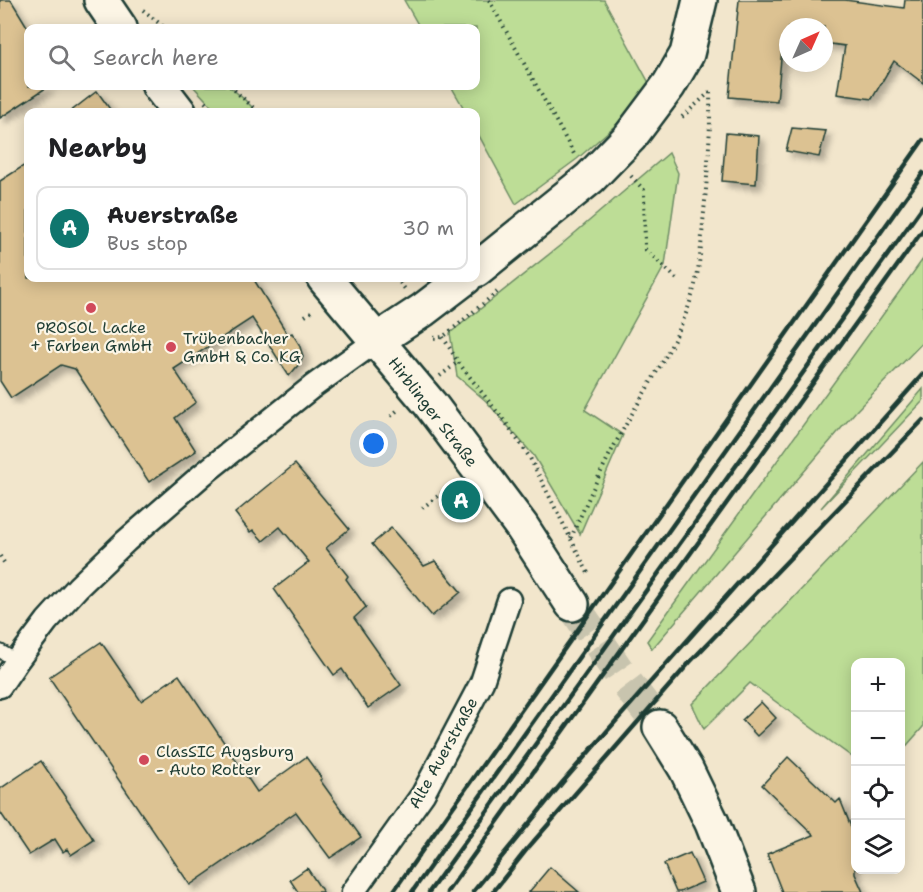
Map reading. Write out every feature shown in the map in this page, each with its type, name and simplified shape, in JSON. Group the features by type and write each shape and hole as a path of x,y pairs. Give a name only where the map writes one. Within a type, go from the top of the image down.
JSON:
{"main road":[{"path":"101,0 129,17"},
{"path":"480,267 590,178 630,137 669,85 687,54 700,0"},
{"path":"162,90 176,108"},
{"path":"327,282 376,341"},
{"name":"Hirblinger Straße","path":"460,282 376,341 430,404 522,527 582,594"},
{"path":"660,727 686,769 712,823 736,891"}],"street":[{"path":"0,686 8,656 47,621 78,587 126,541 202,475 312,387 376,341"},
{"name":"Alte Auerstraße","path":"353,892 423,794 482,682 509,600"}],"path":[{"path":"489,0 590,178"},
{"path":"129,17 152,24"},
{"path":"235,90 254,108"},
{"path":"571,538 622,430 677,334 691,300 699,271 711,127 710,91 680,119"},
{"path":"630,174 644,190 645,249 679,281"},
{"path":"399,282 443,337 458,362 509,427 530,459 571,538 582,594"},
{"path":"422,508 450,488"},
{"path":"0,556 5,564"}],"green space":[{"path":"404,0 604,0 649,83 618,123 577,159 516,204 480,137 480,108 464,108 453,90 480,90 480,24 418,24"},
{"path":"197,90 234,90 253,108 213,108"},
{"path":"669,153 678,173 665,265 585,410 623,435 580,534 534,456 486,401 457,376 450,333 562,244"},
{"path":"923,259 923,342 856,411 652,649 647,641"},
{"path":"923,389 923,401 821,508"},
{"path":"923,462 923,727 905,747 905,658 851,658 851,756 750,683 704,729 692,704"}],"building":[{"path":"0,0 11,0 26,24 24,90 43,90 0,118"},
{"path":"739,0 845,0 904,8 905,0 923,0 923,83 894,61 872,99 837,94 845,46 833,44 833,18 779,18 780,72 777,101 729,97"},
{"path":"97,91 109,108 75,108"},
{"path":"792,128 826,131 819,157 786,151"},
{"path":"726,133 759,136 756,184 722,181"},
{"path":"24,166 24,282 255,282 288,335 292,333 299,344 303,356 300,363 289,376 252,318 174,369 196,402 175,418 196,451 149,482 75,369 61,365 11,398 0,381 0,181"},
{"path":"295,464 349,529 326,548 348,576 346,579 366,607 354,618 401,685 368,708 342,669 334,675 274,589 309,562 280,527 263,541 253,530 250,532 235,513"},
{"path":"391,528 424,566 435,561 461,592 432,616 372,544"},
{"path":"101,642 141,701 179,675 257,792 306,757 361,837 330,858 296,812 190,885 49,677"},
{"path":"761,702 776,718 757,736 742,720"},
{"path":"788,757 836,803 840,799 851,827 851,874 855,874 863,892 782,892 767,854 814,835 762,785"},
{"path":"41,761 94,840 71,855 67,849 63,852 55,839 29,855 0,812 0,789"},
{"path":"690,853 703,882 676,892 664,864"},
{"path":"550,867 579,892 529,892"},
{"path":"307,868 323,892 298,892 290,880"}],"tunnel":[{"path":"572,604 660,727"}],"railway":[{"path":"393,892 923,140"},
{"path":"412,892 923,173"},
{"path":"429,892 923,206"},
{"path":"447,892 923,230"},
{"path":"473,892 608,730 923,374"},
{"path":"493,892 527,849 690,662 923,420"}],"place":[{"name":"PROSOL Lacke + Farben GmbH","path":"91,308"},
{"name":"Trübenbacher GmbH & Co. KG","path":"171,347"},
{"name":"Auerstraße","path":"461,500"},
{"name":"ClasSIC Augsburg - Auto Rotter","path":"144,760"}]}
